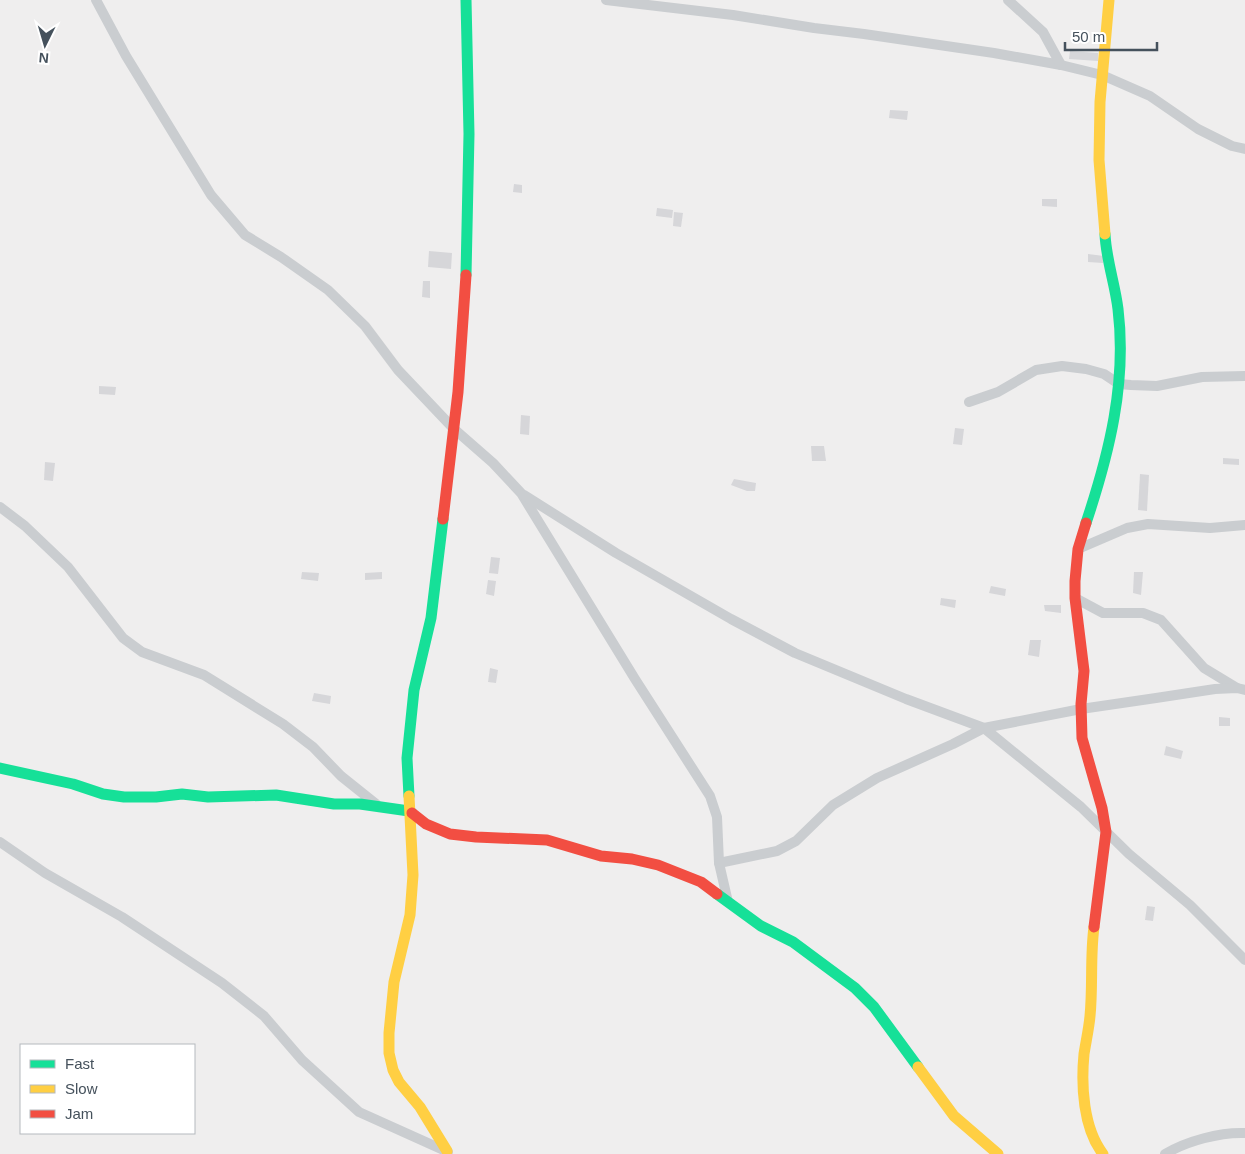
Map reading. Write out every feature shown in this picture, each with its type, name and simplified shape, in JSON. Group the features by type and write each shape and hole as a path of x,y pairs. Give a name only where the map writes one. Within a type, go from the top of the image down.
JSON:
{"street":[{"path":"96,0 126,56 211,195 245,235 281,257 328,290 365,326 398,370 453,428 493,463 521,493 635,680 710,796 717,817 719,863 728,902"},
{"path":"449,1153 420,1108 399,1082 393,1070 389,1053 389,1033 394,982 410,915 412,893 413,874 407,758 414,690 431,618 458,392 467,255 469,134 466,0"},
{"path":"606,0 733,15 994,53 1061,65 1102,75 1150,96 1198,129 1232,146 1245,149"},
{"path":"1008,0 1043,32 1061,65"},
{"path":"1103,1154 1097,1146 1088,1120 1083,1084 1084,1055 1090,1016 1092,941 1106,832 1102,808 1082,738 1081,709 1084,671 1075,598 1078,549 1102,475 1110,442 1119,384 1121,347 1118,310 1105,240 1099,160 1100,102 1108,0"},
{"path":"969,402 998,392 1036,370 1062,366 1086,369 1104,374 1119,384 1157,386 1202,377 1245,376"},
{"path":"521,493 616,553 731,619 795,653 906,699 984,728 1080,807 1190,905 1245,960"},
{"path":"0,507 25,526 68,567 124,638 136,648 142,652 204,675 283,724 314,747 357,790 373,803 386,808"},
{"path":"1078,549 1127,528 1148,524 1210,528 1245,525"},
{"path":"1075,598 1104,613 1143,612 1161,620 1204,668 1241,689"},
{"path":"719,863 778,851 796,841 834,805 877,778 984,728 1081,709 1215,689 1241,689"},
{"path":"0,768 73,784 103,794 124,797 156,797 165,794 208,797 276,795 334,804 360,804 409,811 426,824 450,834 547,840 601,856 632,859 658,865 700,882 761,926 793,942 855,988 874,1007 954,1116 998,1154"},
{"path":"0,842 45,873 122,917 222,983 264,1016 302,1060 360,1112 449,1153"},
{"path":"1165,1154 1203,1140 1229,1134 1245,1133"}],"building":[{"path":"1070,51 1098,53 1098,61 1069,59"},
{"path":"890,110 908,111 907,120 889,118"},
{"path":"514,184 522,185 522,193 513,192"},
{"path":"1042,199 1057,199 1057,207 1042,206"},
{"path":"657,208 673,210 672,218 656,216"},
{"path":"674,212 683,213 681,227 673,226"},
{"path":"429,251 452,253 451,269 428,267"},
{"path":"1088,254 1104,256 1103,263 1088,262"},
{"path":"423,281 430,281 430,298 422,297"},
{"path":"99,386 116,387 115,395 99,394"},
{"path":"521,415 530,416 529,435 520,434"},
{"path":"955,428 964,429 962,445 953,444"},
{"path":"811,446 824,446 826,461 812,461"},
{"path":"1223,458 1239,459 1239,465 1223,464"},
{"path":"45,462 55,463 53,481 44,480"},
{"path":"1140,474 1149,475 1147,511 1138,510"},
{"path":"734,479 756,483 755,491 747,491 731,485"},
{"path":"491,557 500,558 498,574 489,573"},
{"path":"302,572 319,573 318,581 301,579"},
{"path":"382,572 382,579 365,580 365,573"},
{"path":"1134,572 1143,572 1141,595 1133,593"},
{"path":"488,580 496,581 494,596 486,594"},
{"path":"991,586 1006,589 1005,596 989,593"},
{"path":"941,598 956,600 955,608 940,605"},
{"path":"1044,605 1061,605 1061,613 1045,611"},
{"path":"1030,640 1041,640 1039,657 1028,655"},
{"path":"490,668 498,670 496,683 488,682"},
{"path":"314,693 331,696 330,704 312,701"},
{"path":"1219,717 1230,718 1230,726 1219,726"},
{"path":"1166,746 1183,751 1181,759 1164,755"},
{"path":"1147,906 1155,907 1153,921 1145,920"}],"traffic: fast":[{"path":"466,0 469,134 466,275"},
{"path":"1086,523 1109,444 1118,391 1120,364 1118,309 1105,234"},
{"path":"409,796 407,758 414,690 431,618 443,519"},
{"path":"0,768 73,784 103,794 124,797 156,797 182,794 208,797 276,795 334,804 360,804 412,813"},
{"path":"717,894 761,926 793,942 855,988 874,1007 918,1067"}],"traffic: slow":[{"path":"1105,234 1099,160 1100,102 1109,0"},
{"path":"409,796 413,875 410,915 394,982 389,1053 393,1070 399,1082 420,1107 447,1151"},
{"path":"1094,927 1090,1016 1084,1054 1083,1092 1091,1132 1103,1154"},
{"path":"918,1067 954,1116 998,1154"}],"traffic: jam":[{"path":"443,519 458,392 466,275"},
{"path":"1086,523 1078,549 1075,581 1075,598 1084,671 1081,704 1082,738 1102,808 1106,832 1094,927"},
{"path":"412,813 426,824 450,834 547,840 601,856 632,859 658,865 701,882 717,894"}]}
